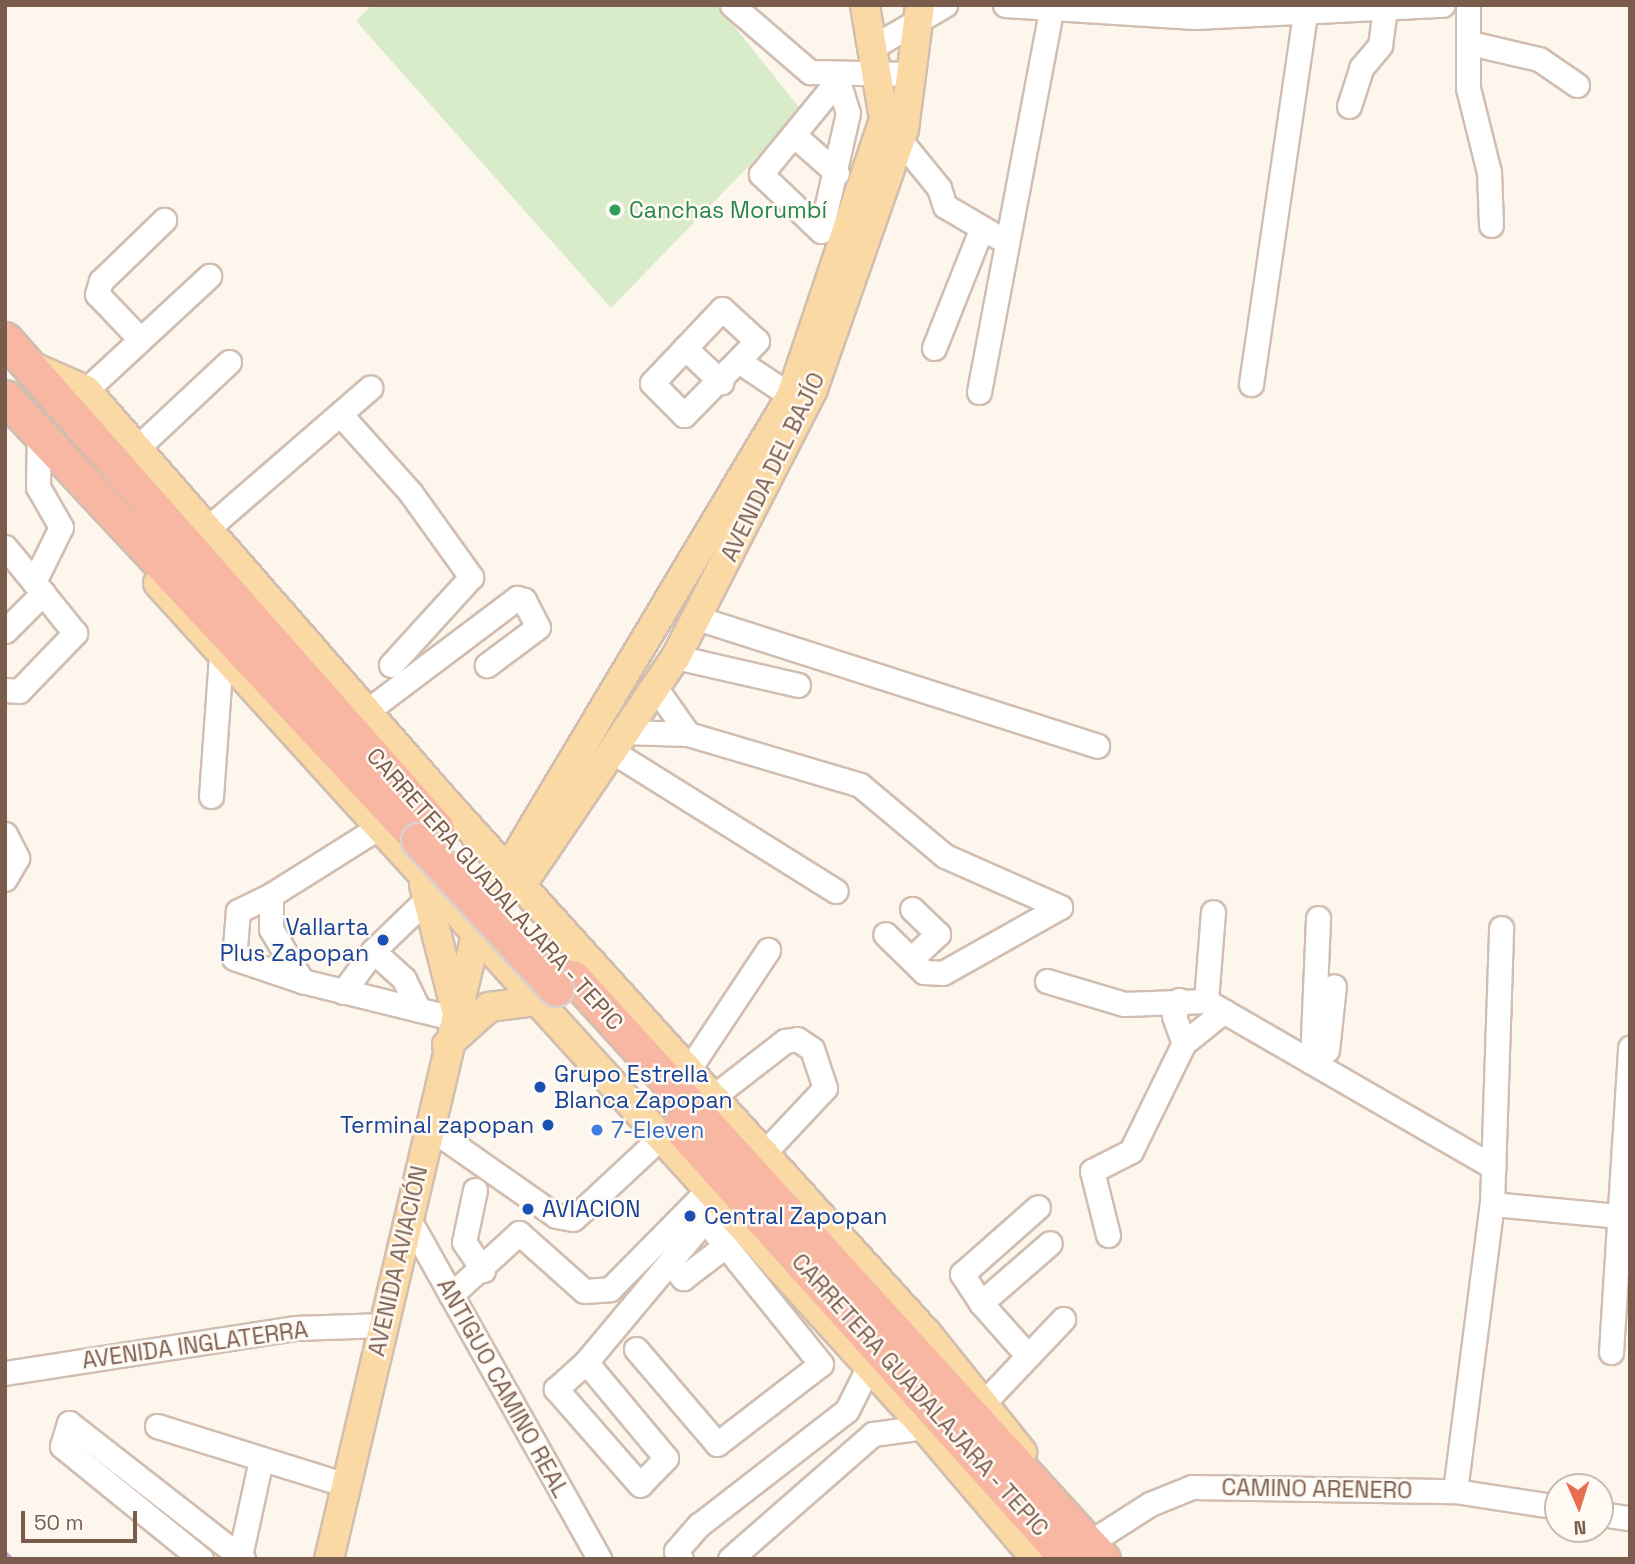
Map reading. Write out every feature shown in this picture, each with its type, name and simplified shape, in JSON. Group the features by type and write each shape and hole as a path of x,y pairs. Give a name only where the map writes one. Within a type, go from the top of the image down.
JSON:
{"highway":[{"name":"CARRETERA GUADALAJARA - TEPIC","path":"5,339 31,366 413,828"},
{"name":"CARRETERA GUADALAJARA - TEPIC","path":"5,397 413,828 979,1407 1083,1546"},
{"name":"CARRETERA GUADALAJARA - TEPIC","path":"566,983 1083,1546"}],"main road":[{"name":"AVENIDA DEL BAJÍO","path":"514,877 791,396 884,119 876,45 865,5"},
{"name":"AVENIDA DEL BAJÍO","path":"514,877 618,741 676,657 813,389 900,140 912,74 929,10"},
{"path":"31,366 86,390 367,711 413,828 452,1023 489,1007 519,1000 566,983"},
{"path":"44,438 60,474 221,654 413,828 514,877 566,983 661,1137 711,1205 924,1427 1036,1559"},
{"name":"AVENIDA AVIACIÓN","path":"329,1559 385,1325 452,1023 478,952 514,877"},
{"path":"425,888 478,952 566,983 689,1069 764,1153 979,1407"}],"street":[{"path":"732,5 796,65 840,79 880,73 912,74"},
{"path":"1005,5 1195,17 1443,5"},
{"path":"1468,5 1471,117 1486,155 1491,225"},
{"path":"1349,106 1361,68 1380,45 1385,8"},
{"path":"876,45 929,10"},
{"path":"979,392 1003,240 1051,10"},
{"path":"1251,384 1305,12"},
{"path":"1470,43 1539,59 1577,85"},
{"path":"840,79 848,104 846,127 821,231 761,174 820,107 840,79"},
{"path":"820,107 846,127"},
{"path":"794,136 837,173"},
{"path":"900,140 939,188 945,206 981,230 1003,240"},
{"path":"140,339 97,293 101,281 164,220"},
{"path":"934,348 981,230"},
{"path":"86,390 209,276"},
{"path":"727,309 756,336 740,362 722,382 684,415 655,389 652,383 727,309"},
{"path":"685,348 722,382"},
{"path":"137,448 229,362"},
{"path":"740,362 791,396"},
{"path":"207,528 370,388"},
{"path":"340,414 410,492 471,577 391,665"},
{"path":"5,631 39,587 61,527 38,487 44,438"},
{"path":"5,547 75,633 19,691 5,690"},
{"path":"367,711 517,598 524,600 538,627 487,665"},
{"path":"697,618 1097,746"},
{"path":"211,796 221,654"},
{"path":"676,657 798,685"},
{"path":"655,687 688,734"},
{"path":"618,741 688,734 860,785 944,856 1060,907 943,973 924,972 885,934"},
{"path":"618,741 836,891"},
{"path":"413,828 238,911 234,958 302,981 419,1010 452,1023"},
{"path":"5,834 17,859 5,878"},
{"path":"343,992 425,888"},
{"path":"271,895 271,929 302,981"},
{"path":"911,959 938,934 912,909"},
{"path":"1108,1235 1092,1171 1131,1150 1184,1043 1215,1006 1213,912"},
{"path":"1312,1062 1318,918"},
{"path":"1455,1491 1492,1203 1501,928"},
{"path":"689,1069 768,950"},
{"path":"373,951 404,978 419,1010"},
{"path":"1047,981 1124,1004 1179,1000 1215,1006 1493,1167"},
{"path":"1334,986 1327,1048 1337,1076"},
{"path":"1179,1000 1174,1016 1184,1043"},
{"path":"714,1096 785,1041 797,1039 812,1049 825,1088 764,1153"},
{"path":"1611,1352 1630,1048"},
{"path":"429,1127 556,1216 573,1219 661,1137"},
{"path":"475,1189 464,1242 483,1270"},
{"path":"1492,1203 1619,1216"},
{"path":"711,1205 725,1246 821,1364"},
{"path":"586,1362 666,1458 640,1485 557,1392 586,1362 670,1262 711,1205"},
{"path":"451,1295 483,1270 519,1233 526,1233 584,1291 610,1289 711,1205"},
{"path":"1028,1356 981,1303 962,1274 1038,1207"},
{"name":"ANTIGUO CAMINO REAL","path":"408,1218 598,1559"},
{"path":"981,1303 1050,1243"},
{"path":"670,1262 683,1278 725,1246"},
{"path":"979,1407 1063,1320"},
{"name":"AVENIDA INGLATERRA","path":"5,1373 295,1328 385,1325"},
{"path":"636,1349 717,1444 846,1346"},
{"path":"681,1559 676,1551 699,1525 847,1410 867,1370"},
{"path":"201,1559 62,1446 69,1423 242,1557 261,1460"},
{"path":"157,1426 346,1485"},
{"path":"730,1559 873,1434 924,1427"},
{"name":"CAMINO ARENERO","path":"1083,1546 1150,1503 1192,1487 1455,1491 1544,1505"}],"green space":[{"name":"Canchas Morumbí","path":"372,5 717,5 802,111 611,308 356,21"}],"railway":[{"path":"5,1553 12,1559"}],"place":[{"name":"Canchas Morumbí","path":"615,210"},
{"name":"Vallarta Plus Zapopan","path":"383,940"},
{"name":"Grupo Estrella Blanca Zapopan","path":"540,1087"},
{"name":"Terminal zapopan","path":"548,1125"},
{"name":"7-Eleven","path":"597,1130"},
{"name":"AVIACION","path":"528,1209"},
{"name":"Central Zapopan","path":"690,1216"}]}
